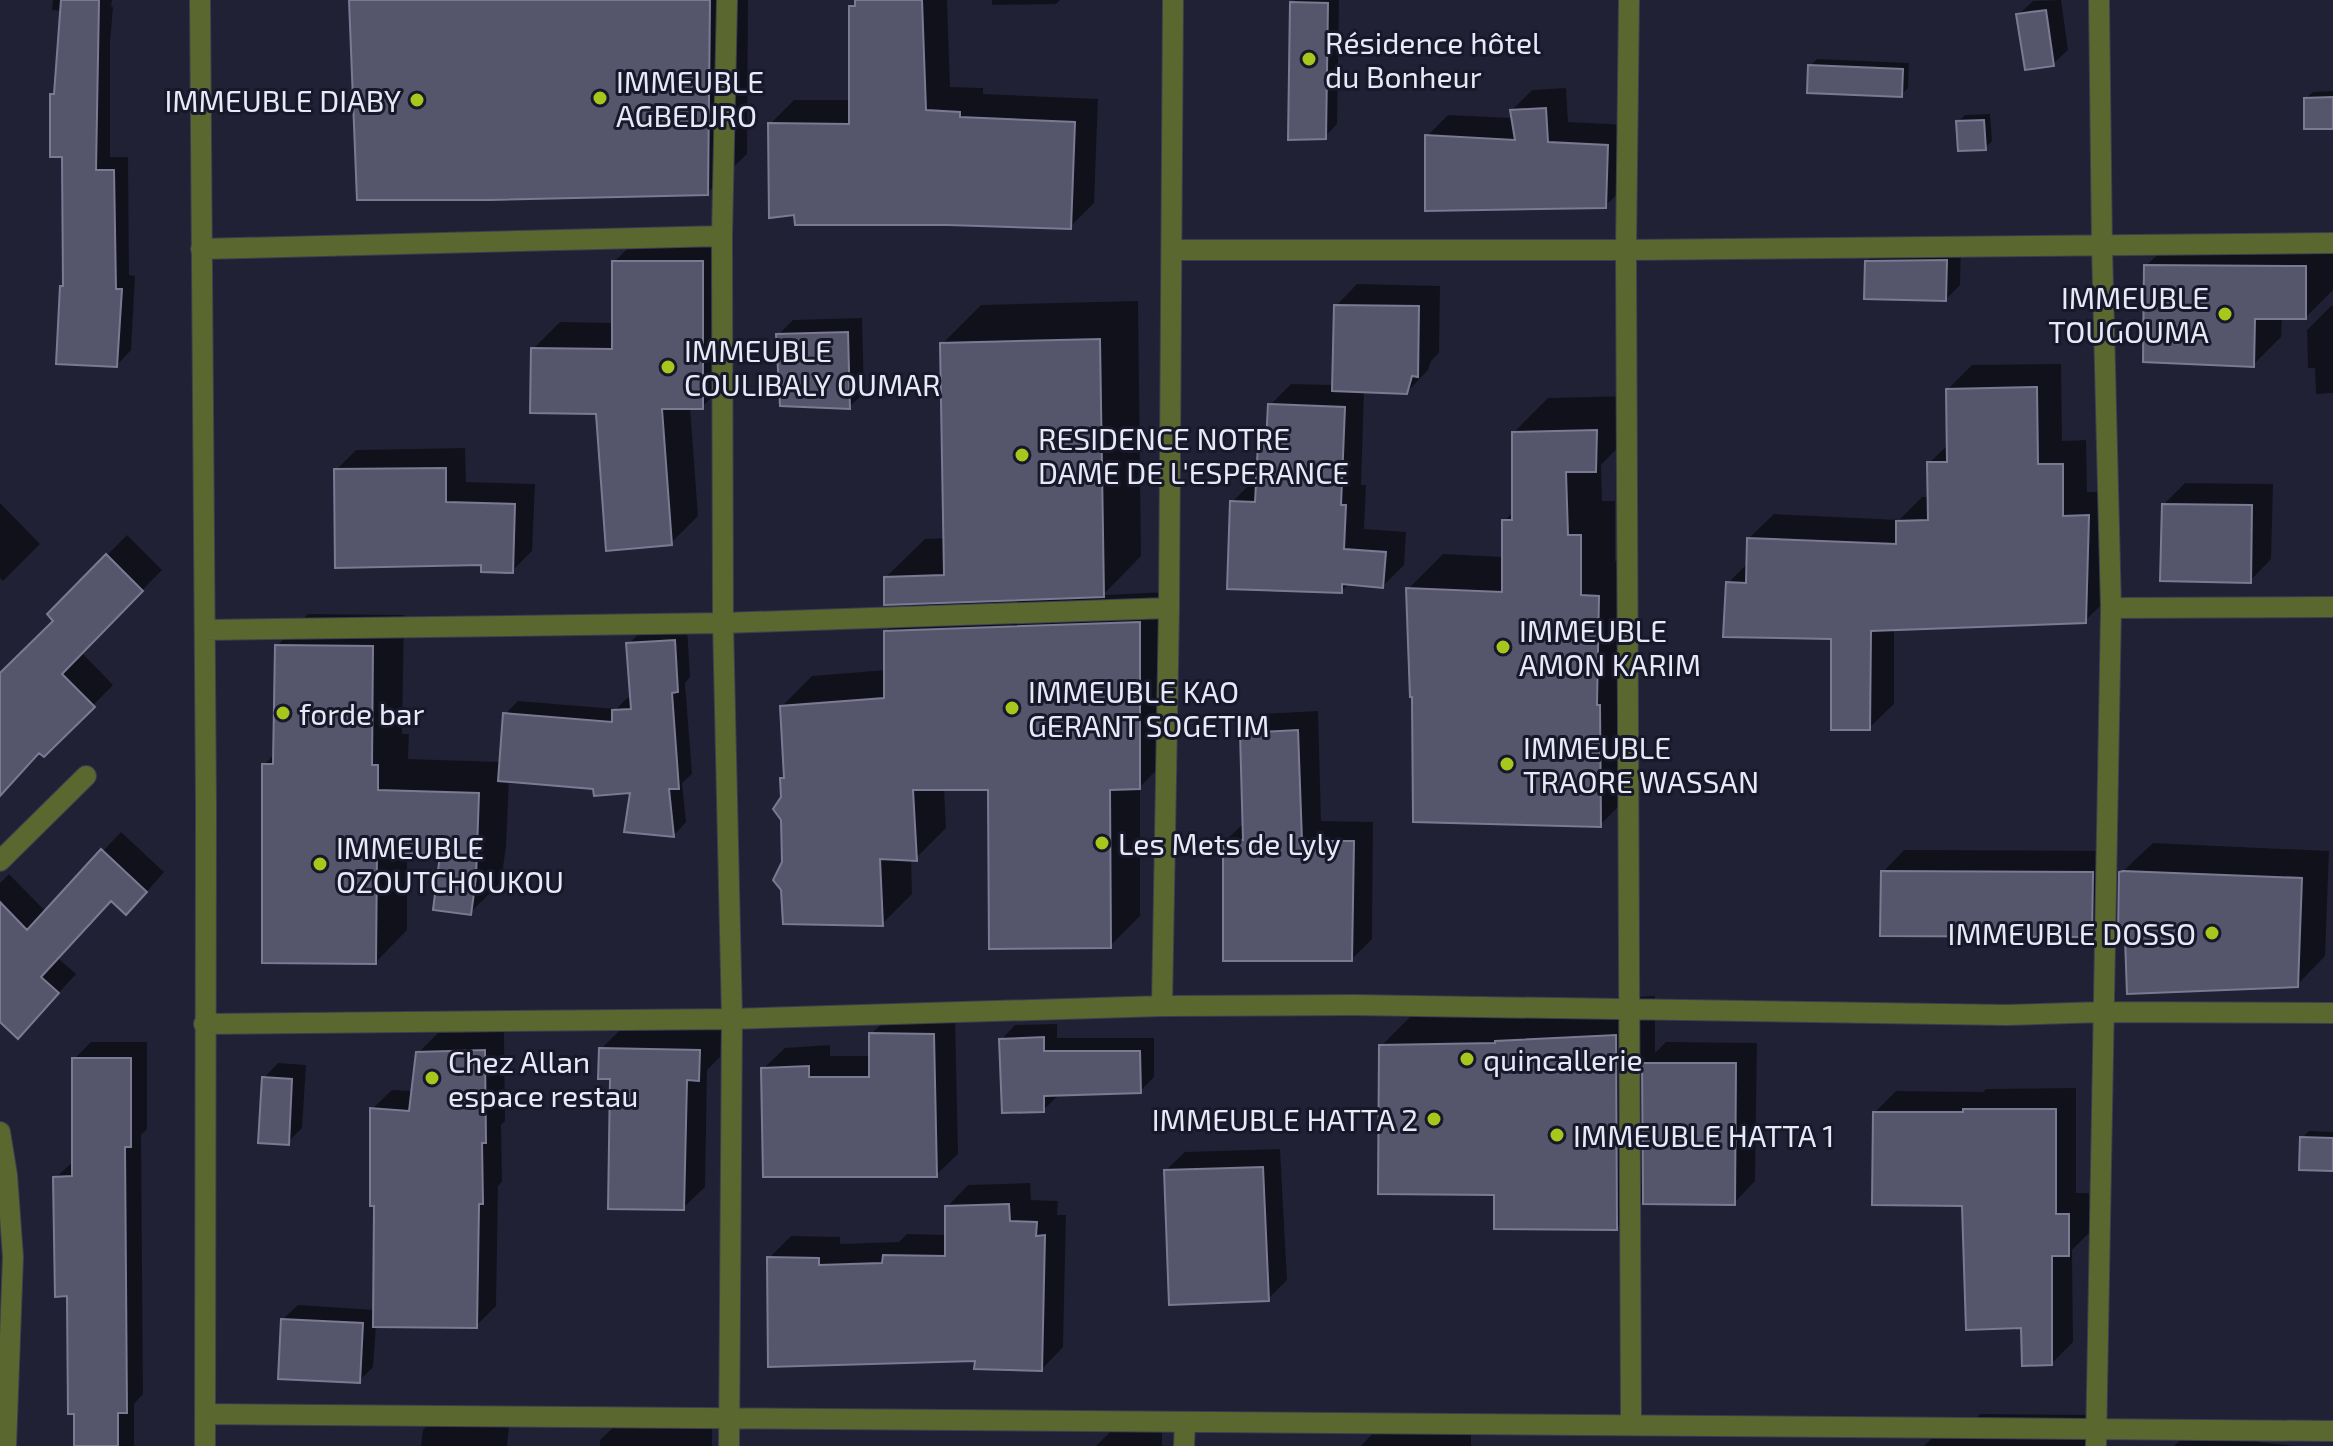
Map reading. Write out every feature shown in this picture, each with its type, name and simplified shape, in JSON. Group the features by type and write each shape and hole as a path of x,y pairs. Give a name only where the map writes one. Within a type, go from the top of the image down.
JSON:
{"street":[{"path":"200,0 205,630 205,1446"},
{"path":"727,0 722,236 723,623 732,1019 729,1446"},
{"path":"1162,1006 1169,608 1173,0"},
{"path":"1629,0 1626,250 1631,1425"},
{"path":"2096,1437 2111,608 2099,0"},
{"path":"201,249 722,236"},
{"path":"1172,250 1626,250 2333,243"},
{"path":"2111,608 2333,607"},
{"path":"205,630 723,623 1169,608"},
{"path":"0,861 86,776"},
{"path":"204,1024 732,1019 1162,1006 1354,1005 2006,1015 2103,1012 2333,1013"},
{"path":"0,1132 7,1175 13,1257 6,1446"},
{"path":"205,1414 1631,1425 2096,1437 2333,1431"},
{"path":"1184,1446 1185,1422"}],"building":[{"path":"61,0 99,0 96,170 114,170 116,289 122,289 117,367 56,364 60,286 63,286 62,157 50,157 50,94 54,94"},
{"name":"IMMEUBLE AGBEDJRO","path":"349,0 710,0 708,195 357,200"},
{"path":"855,0 922,0 926,110 960,112 960,117 1075,122 1071,229 795,225 794,215 769,218 768,123 849,124 849,6 855,6"},
{"path":"1290,2 1328,3 1326,139 1288,140"},
{"path":"2046,10 2054,66 2025,70 2016,14"},
{"path":"1808,65 1903,69 1902,97 1807,93"},
{"path":"2333,97 2333,129 2304,129 2304,98"},
{"path":"1546,108 1548,142 1608,145 1606,208 1425,211 1425,135 1515,140 1510,110"},
{"path":"1984,120 1986,150 1958,151 1956,121"},
{"path":"1947,260 1946,301 1864,299 1865,261"},
{"path":"612,261 703,261 703,409 662,409 672,545 606,551 596,414 530,413 531,348 612,349"},
{"name":"IMMEUBLE TOUGOUMA","path":"2144,265 2306,266 2306,319 2255,319 2254,367 2143,362"},
{"path":"1334,305 1419,306 1418,377 1412,376 1407,394 1332,391"},
{"path":"848,332 850,409 780,406 776,334"},
{"name":"RESIDENCE NOTRE DAME DE L'ESPERANCE","path":"1100,339 1104,597 884,605 884,577 944,575 940,343"},
{"path":"2037,387 2038,464 2063,464 2063,516 2089,515 2086,623 1871,631 1870,730 1831,730 1831,639 1723,637 1726,582 1746,583 1747,538 1896,544 1896,521 1928,520 1927,462 1947,462 1946,389"},
{"path":"1268,404 1345,407 1341,505 1346,505 1344,549 1386,552 1383,588 1342,584 1342,593 1227,589 1230,501 1255,502 1258,443 1266,443"},
{"path":"1597,430 1596,472 1566,472 1568,535 1581,535 1581,595 1599,596 1597,705 1600,705 1601,827 1413,822 1412,697 1406,588 1502,592 1502,520 1512,520 1512,432"},
{"path":"446,468 446,502 515,504 513,573 481,572 481,565 335,568 334,469"},
{"path":"2162,504 2252,505 2251,583 2160,581"},
{"path":"106,554 143,591 62,674 95,707 44,757 39,753 0,796 0,673 53,621 47,614"},
{"path":"1140,622 1140,789 1110,790 1111,948 989,949 988,790 913,790 917,861 880,859 883,926 783,924 781,890 773,880 782,862 781,820 773,809 781,797 780,778 784,778 780,706 884,698 884,631"},
{"path":"675,640 678,692 672,693 679,789 669,789 674,837 624,832 630,793 594,796 593,789 498,781 503,713 612,722 612,710 631,709 626,643"},
{"path":"275,645 373,646 372,765 378,765 378,790 479,793 476,878 471,915 433,910 440,855 377,853 376,964 262,963 262,764 273,764"},
{"path":"1298,730 1302,841 1354,841 1352,961 1223,961 1223,840 1243,840 1240,733"},
{"path":"101,849 147,892 126,915 111,901 41,977 59,993 18,1039 0,1022 0,902 27,930"},
{"path":"1881,871 2093,872 2092,937 1880,936"},
{"name":"IMMEUBLE DOSSO","path":"2119,872 2302,878 2298,987 2127,994 2125,938 2118,938"},
{"path":"869,1033 934,1034 937,1177 763,1177 761,1068 809,1066 809,1077 869,1077"},
{"path":"1616,1035 1617,1230 1494,1229 1494,1195 1378,1194 1379,1045 1495,1043"},
{"path":"1044,1037 1044,1051 1140,1051 1141,1093 1044,1096 1044,1112 1002,1113 999,1039"},
{"path":"599,1048 700,1050 699,1081 687,1080 684,1210 608,1209 610,1079 598,1079"},
{"path":"485,1050 486,1143 482,1143 483,1204 479,1204 477,1328 373,1327 374,1206 370,1206 370,1108 409,1111 416,1052"},
{"path":"72,1058 131,1058 131,1147 125,1147 127,1413 118,1413 118,1446 74,1446 74,1414 68,1414 67,1296 55,1297 53,1177 72,1176"},
{"path":"1642,1063 1736,1063 1735,1205 1643,1204"},
{"path":"262,1077 292,1079 289,1145 258,1143"},
{"path":"1963,1109 2056,1109 2056,1214 2069,1214 2069,1256 2052,1256 2052,1365 2022,1366 2021,1328 1966,1330 1962,1206 1872,1205 1873,1112 1963,1112"},
{"path":"2300,1137 2333,1138 2333,1171 2299,1170"},
{"path":"1263,1167 1269,1301 1169,1305 1164,1170"},
{"path":"1009,1204 1010,1221 1037,1222 1036,1236 1045,1235 1042,1371 974,1369 975,1361 768,1367 767,1257 819,1258 819,1265 882,1263 883,1255 945,1256 945,1206"},
{"path":"281,1319 363,1323 360,1383 278,1379"}],"place":[{"name":"Résidence hôtel du Bonheur","path":"1309,59"},
{"name":"IMMEUBLE AGBEDJRO","path":"600,98"},
{"name":"IMMEUBLE DIABY","path":"417,100"},
{"name":"IMMEUBLE TOUGOUMA","path":"2225,314"},
{"name":"IMMEUBLE COULIBALY OUMAR","path":"668,367"},
{"name":"RESIDENCE NOTRE DAME DE L'ESPERANCE","path":"1022,455"},
{"name":"IMMEUBLE AMON KARIM","path":"1503,647"},
{"name":"IMMEUBLE KAO GERANT SOGETIM","path":"1012,708"},
{"name":"forde bar","path":"283,713"},
{"name":"IMMEUBLE TRAORE WASSAN","path":"1507,764"},
{"name":"Les Mets de Lyly","path":"1102,843"},
{"name":"IMMEUBLE OZOUTCHOUKOU","path":"320,864"},
{"name":"IMMEUBLE DOSSO","path":"2212,933"},
{"name":"quincallerie","path":"1467,1059"},
{"name":"Chez Allan espace restau","path":"432,1078"},
{"name":"IMMEUBLE HATTA 2","path":"1434,1119"},
{"name":"IMMEUBLE HATTA 1","path":"1557,1135"}]}
